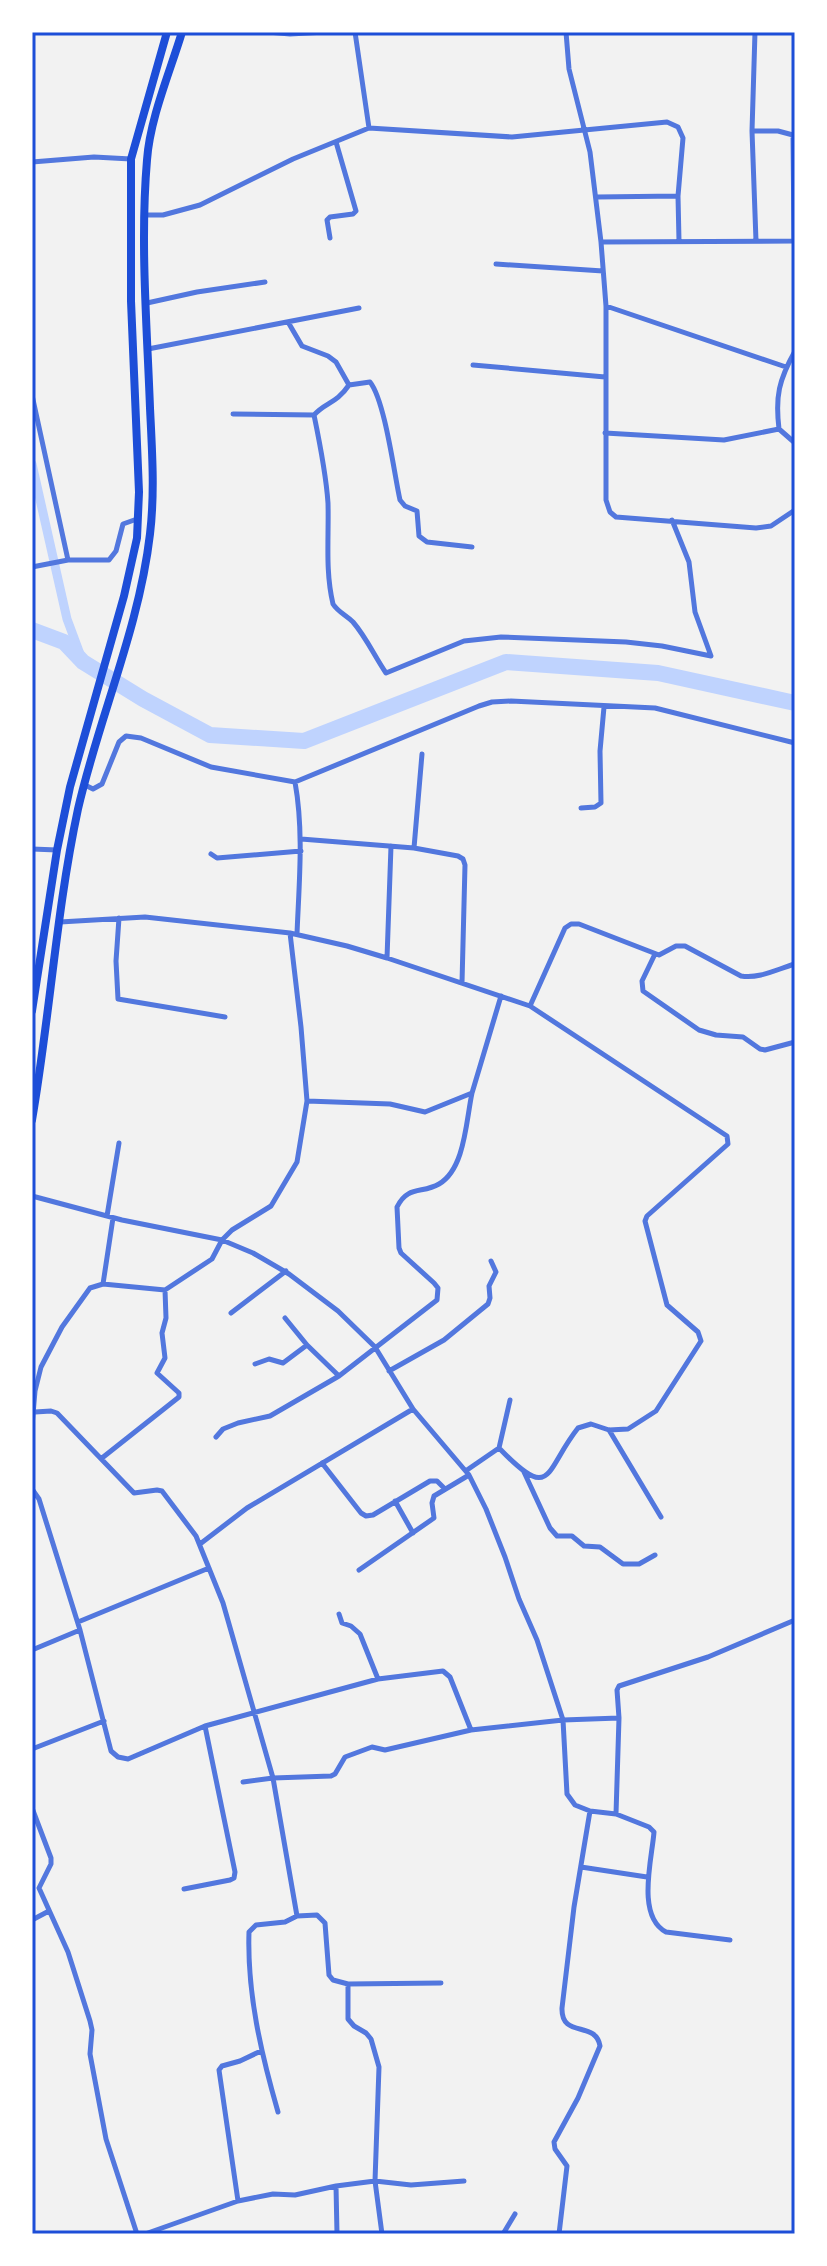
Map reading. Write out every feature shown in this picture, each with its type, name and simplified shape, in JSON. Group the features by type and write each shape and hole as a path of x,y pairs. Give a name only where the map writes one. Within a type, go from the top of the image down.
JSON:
{"main road":[{"path":"32,1011 70,787 131,566 138,519 131,301 131,159 167,32"},
{"path":"32,1120 58,922 84,785 125,648 144,569 152,509 147,160 152,128 182,32"},
{"path":"131,188 146,186"}],"street":[{"path":"268,32 325,32"},
{"path":"355,32 369,128"},
{"path":"566,32 569,69 597,197 606,306 606,500 610,512 616,517 762,529 795,510"},
{"path":"755,32 752,131 756,241"},
{"path":"146,215 163,215 200,205 293,159 369,128 512,137 667,122 678,127 683,138 678,196 679,241"},
{"path":"601,242 794,241 793,135 778,131 752,131"},
{"path":"330,238 327,220 356,211 336,142"},
{"path":"32,162 94,157 131,159"},
{"path":"597,197 678,196"},
{"path":"496,264 603,271"},
{"path":"147,303 265,282"},
{"path":"606,306 786,367"},
{"path":"148,349 359,308"},
{"path":"288,322 302,346 336,362 349,385"},
{"path":"795,351 780,380 777,399 779,429 795,443"},
{"path":"473,365 605,377"},
{"path":"233,414 314,415 342,396 349,385 370,382 380,407 400,500 418,514 421,539 472,547"},
{"path":"32,395 66,561"},
{"path":"314,415 327,494 326,545 333,604 357,628 386,673 464,641 501,637 626,642 711,656 695,612 689,562 672,520"},
{"path":"605,433 724,440 779,429"},
{"path":"34,567 66,561 109,560 116,551 123,524 138,519"},
{"path":"84,785 93,789 102,784 119,742 131,736 211,767 295,782 492,702 667,711 795,743"},
{"path":"581,808 595,807 601,803 600,751 604,707"},
{"path":"414,848 422,754"},
{"path":"295,782 301,839 297,934"},
{"path":"301,839 414,848 458,856 465,862 462,983"},
{"path":"387,958 391,846"},
{"path":"32,849 57,850"},
{"path":"211,854 217,858 301,851"},
{"path":"58,922 145,917 297,934 387,958 530,1006 727,1136 728,1144 647,1216 644,1223 667,1305 698,1332 701,1341 658,1410 630,1428 609,1430 591,1424 578,1428 548,1474 535,1478 523,1472 499,1448"},
{"path":"119,918 116,961 118,999 225,1017"},
{"path":"530,1006 565,928 571,924 579,924 655,954 685,946 741,976 760,976 795,964"},
{"path":"32,1426 41,1367 62,1327 90,1288 103,1284 165,1290 212,1259 222,1240 232,1230 272,1205 297,1162 307,1101 290,933"},
{"path":"655,954 642,981 643,991 699,1030 743,1037 765,1050 795,1042"},
{"path":"216,1437 223,1429 238,1423 270,1416 339,1376 437,1300 438,1288 401,1253 397,1207 407,1194 434,1187 453,1172 472,1093 501,996"},
{"path":"307,1101 390,1104 425,1112 472,1093"},
{"path":"103,1284 119,1143"},
{"path":"32,1196 110,1217 222,1240 253,1253 286,1271 338,1311 375,1347 413,1409 468,1472 486,1509 537,1640 563,1720 567,1794 574,1804 590,1811 616,1814 652,1829 654,1836 647,1877 652,1918 660,1929 730,1940"},
{"path":"389,1371 444,1340 488,1304 489,1286 496,1272 491,1261"},
{"path":"231,1313 286,1271"},
{"path":"102,1458 179,1397 179,1393 157,1373 165,1358 162,1333 166,1318 165,1290"},
{"path":"285,1318 339,1376"},
{"path":"255,1364 269,1359 283,1363 307,1345"},
{"path":"359,1570 434,1518 432,1498 499,1448 510,1400"},
{"path":"200,1544 247,1508 413,1409"},
{"path":"35,1412 57,1413 134,1493 162,1491 200,1544 223,1603 273,1778 297,1916"},
{"path":"609,1430 661,1517"},
{"path":"322,1463 363,1515 373,1515 432,1480 445,1489"},
{"path":"523,1472 550,1528 557,1536 572,1536 584,1546 600,1547 623,1564 639,1564 655,1555"},
{"path":"32,1489 39,1499 78,1622 111,1751 118,1757 128,1759 205,1726 378,1679 440,1671 450,1677 471,1730"},
{"path":"395,1501 413,1533"},
{"path":"78,1622 209,1568"},
{"path":"339,1614 342,1623 360,1634 378,1679"},
{"path":"616,1814 619,1718 616,1696 619,1686 708,1657 795,1620"},
{"path":"32,1650 80,1630"},
{"path":"243,1782 331,1776 345,1757 370,1748 385,1750 471,1730 563,1720 619,1718"},
{"path":"32,1749 104,1721"},
{"path":"184,1889 230,1880 235,1872 205,1726"},
{"path":"32,1808 51,1858 39,1885 68,1952 90,2021 90,2054 106,2139 137,2234"},
{"path":"559,2234 567,2166 555,2149 554,2142 578,2098 600,2046 595,2034 570,2026 562,2015 590,1811"},
{"path":"581,1867 647,1877"},
{"path":"32,1920 49,1911"},
{"path":"278,2112 261,2051 251,1991 249,1932 256,1925 317,1915 324,1921 329,1975 333,1980 348,1984 441,1983"},
{"path":"348,1984 348,2019 371,2039 379,2067 375,2181 382,2234"},
{"path":"238,2201 219,2070 222,2066 261,2051"},
{"path":"145,2234 238,2201 273,2194 295,2195 375,2181 411,2185 464,2181"},
{"path":"336,2186 337,2234"},
{"path":"503,2234 515,2214"}],"waterway":[{"path":"32,464 67,619 83,662"},
{"path":"32,630 64,642 83,662 210,735 304,741 506,662 658,673 795,703"}]}
